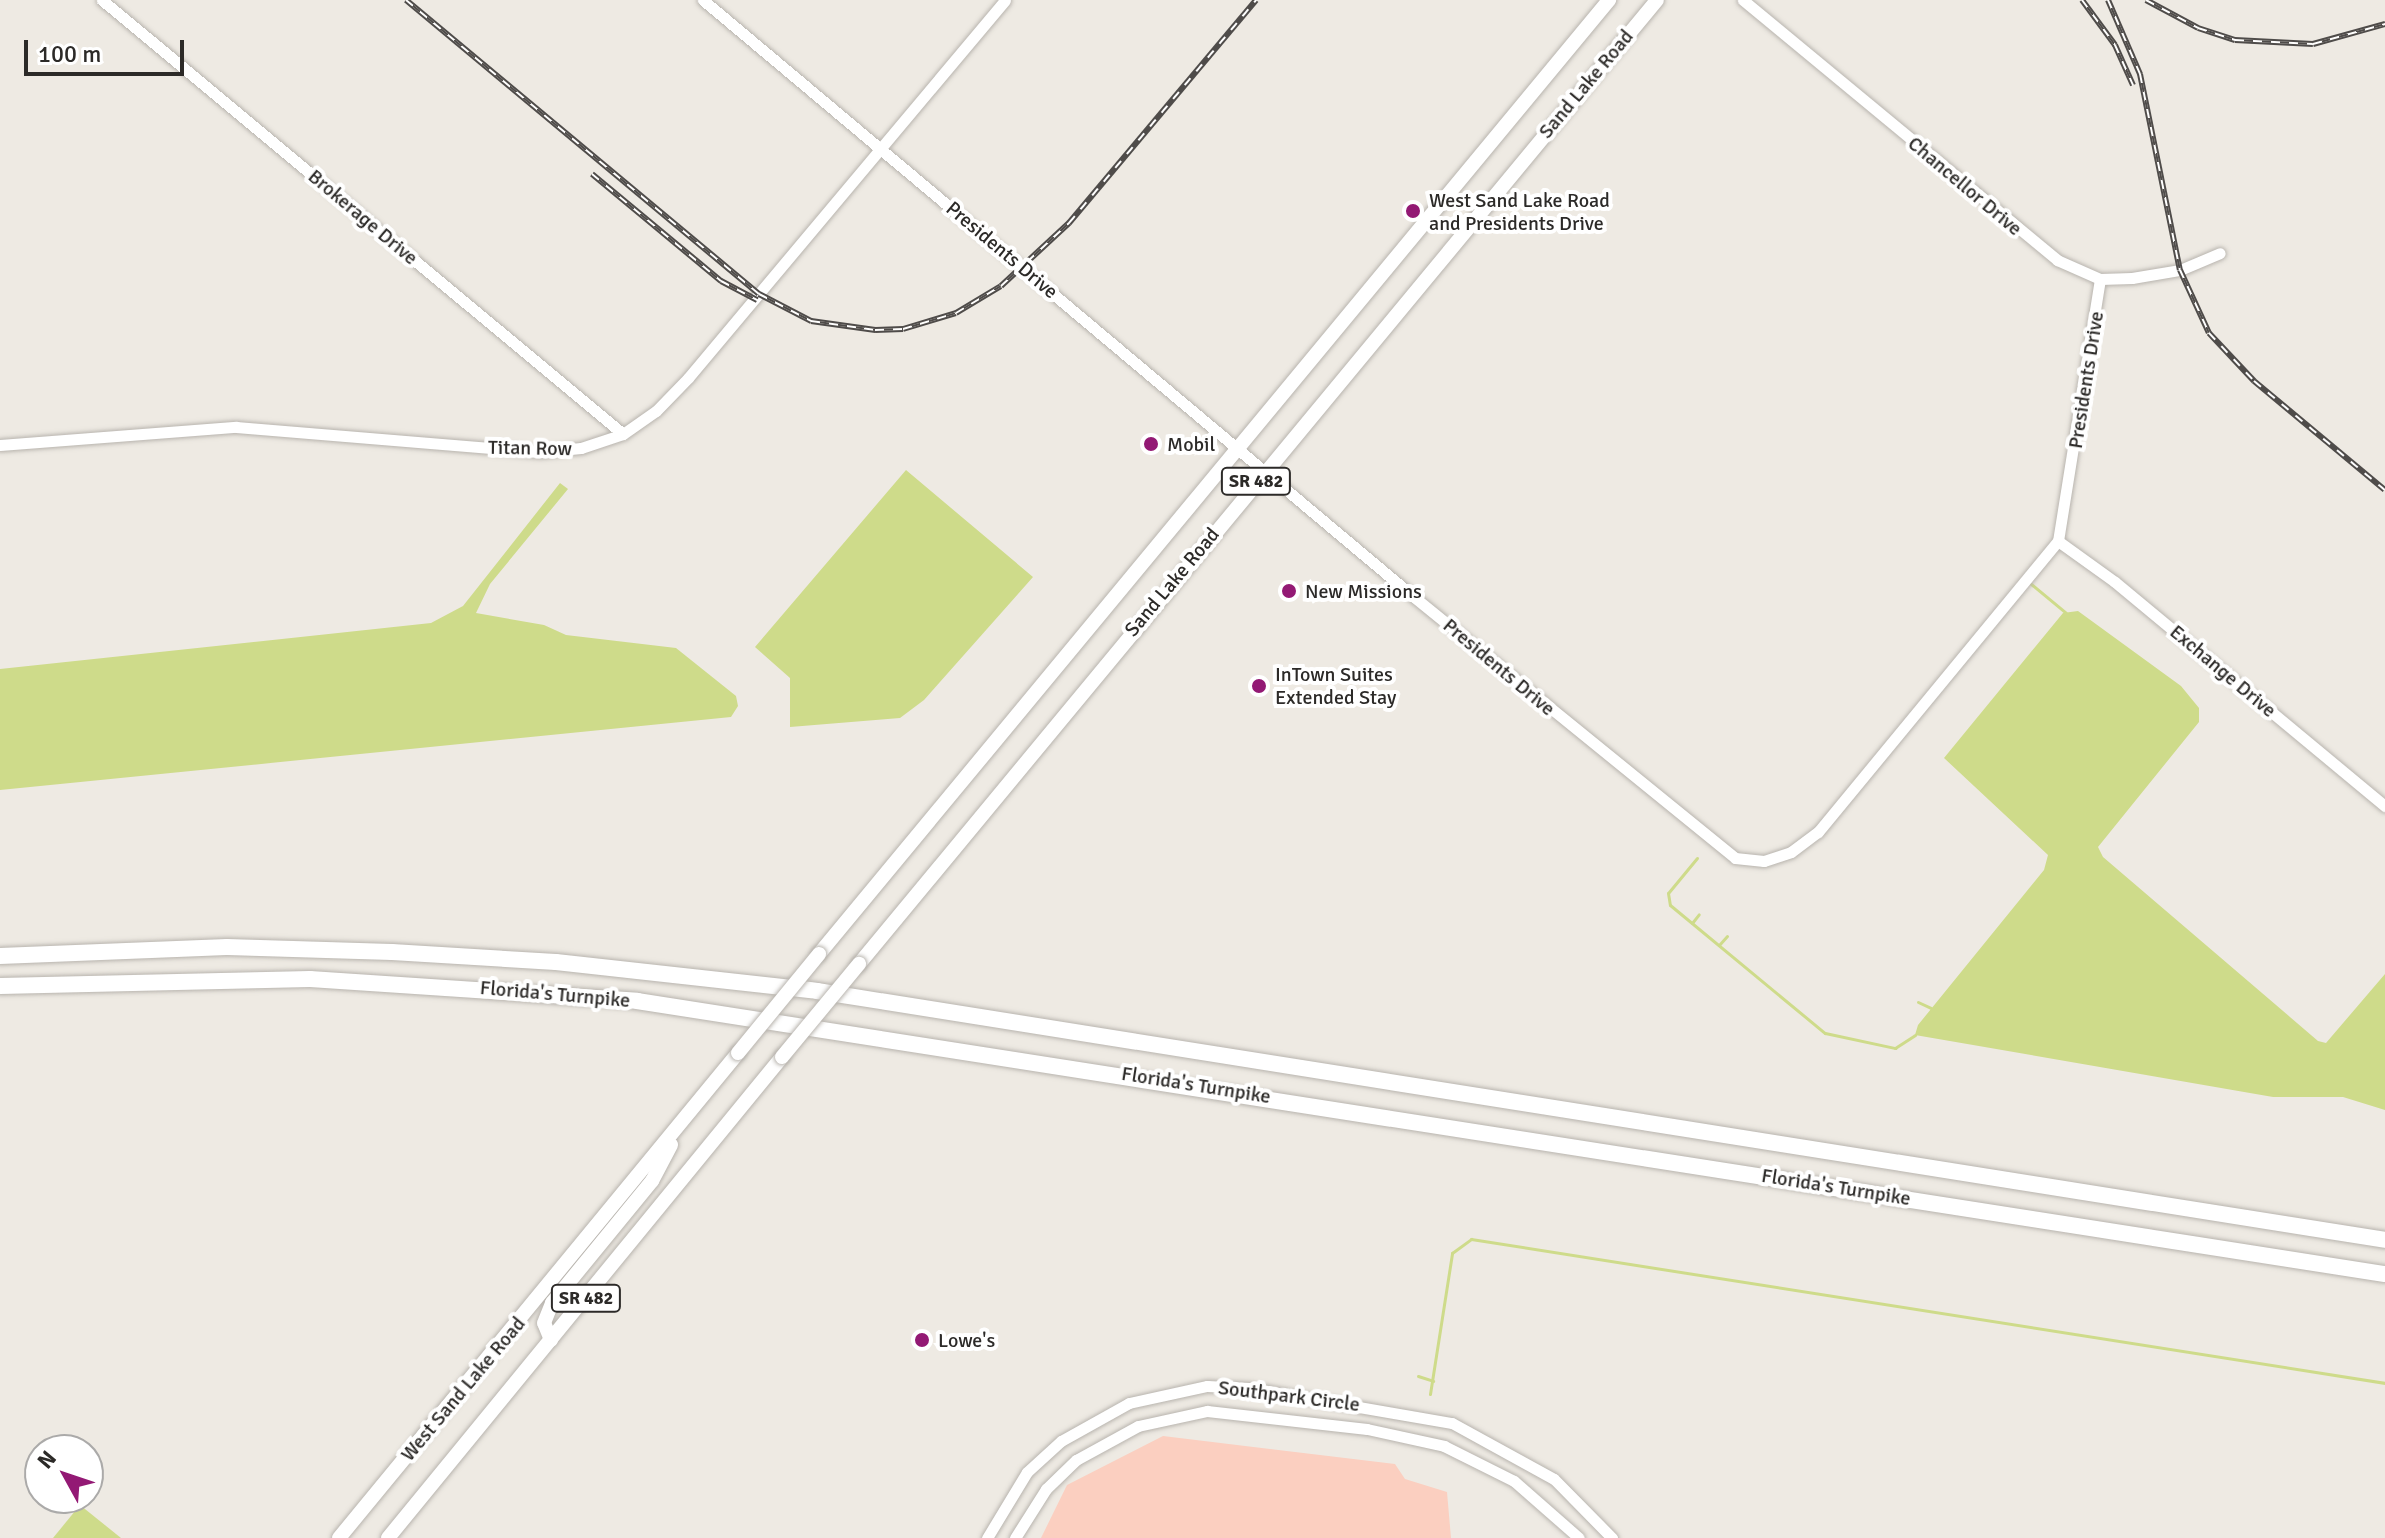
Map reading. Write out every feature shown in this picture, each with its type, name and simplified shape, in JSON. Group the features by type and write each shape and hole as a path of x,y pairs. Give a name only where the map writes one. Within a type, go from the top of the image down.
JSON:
{"highway":[{"name":"Florida's Turnpike","path":"0,956 227,947 406,952 556,962 817,991 2385,1240"},
{"name":"Florida's Turnpike","path":"0,986 310,979 637,1001 2385,1274"}],"main road":[{"name":"Sand Lake Road","path":"738,1053 1236,447 1609,0"},
{"name":"Sand Lake Road","path":"782,1057 1263,472 1657,0"},
{"name":"West Sand Lake Road","path":"339,1538 738,1053"},
{"name":"West Sand Lake Road","path":"388,1538 782,1057"},
{"path":"551,1340 544,1323 552,1303 652,1181 689,1114"}],"street":[{"name":"Brokerage Drive","path":"102,0 623,434"},
{"name":"Presidents Drive","path":"703,0 1263,472 1713,844 1735,858 1764,861 1791,852 1818,832 2058,541 2100,279"},
{"name":"Titan Row","path":"0,445 236,427 540,452 581,448 623,434 656,411 688,378 1005,0"},
{"name":"Chancellor Drive","path":"1743,0 2036,245 2057,260 2100,279"},
{"path":"2100,279 2180,270 2220,253"},
{"name":"Exchange Drive","path":"2058,541 2115,582 2385,806"},
{"name":"Southpark Circle","path":"987,1538 1027,1472 1061,1441 1129,1403 1207,1386 1279,1392 1452,1423 1527,1460 1554,1479 1612,1538"},
{"name":"Southpark Circle","path":"1015,1538 1046,1489 1076,1460 1138,1426 1207,1411 1367,1429 1444,1446 1514,1481 1579,1538"}],"shaded area":[{"path":"906,470 1033,577 924,700 900,718 790,727 790,678 755,647"},
{"path":"560,483 568,489 490,584 476,613 544,625 566,635 676,648 736,696 738,706 731,717 0,790 0,669 431,623 463,606"},
{"path":"2078,611 2181,686 2199,708 2199,722 2098,847 2103,857 2318,1041 2326,1043 2385,974 2385,1110 2343,1097 2273,1097 1915,1035 1918,1025 2044,870 2048,855 1944,758 2063,613"},
{"path":"1163,1436 1395,1464 1405,1479 1447,1492 1451,1538 1041,1538 1067,1485"},
{"path":"73,1514 91,1514 121,1538 53,1538"}],"waterway":[{"path":"2031,584 2066,613"},
{"path":"1697,858 1668,893 1670,905 1825,1033 1895,1048 1915,1035"},
{"path":"1692,923 1699,914"},
{"path":"1719,945 1727,936"},
{"path":"1918,1002 1931,1008"},
{"path":"1430,1394 1452,1253 1471,1239 2385,1383"},
{"path":"1418,1376 1433,1381"}],"railway":[{"path":"406,0 759,294 811,321 875,330 903,329 956,313 1001,286 1069,223 1256,0"},
{"path":"2082,0 2115,45 2133,85"},
{"path":"2108,0 2140,74 2180,270 2209,333 2254,381 2385,490"},
{"path":"2146,0 2198,28 2235,40 2313,44 2385,24"},
{"path":"592,174 721,281 757,300"}],"place":[{"name":"West Sand Lake Road and Presidents Drive","path":"1413,211"},
{"name":"Mobil","path":"1151,444"},
{"name":"New Missions","path":"1289,591"},
{"name":"InTown Suites Extended Stay","path":"1259,686"},
{"name":"Lowe's","path":"922,1340"}]}
